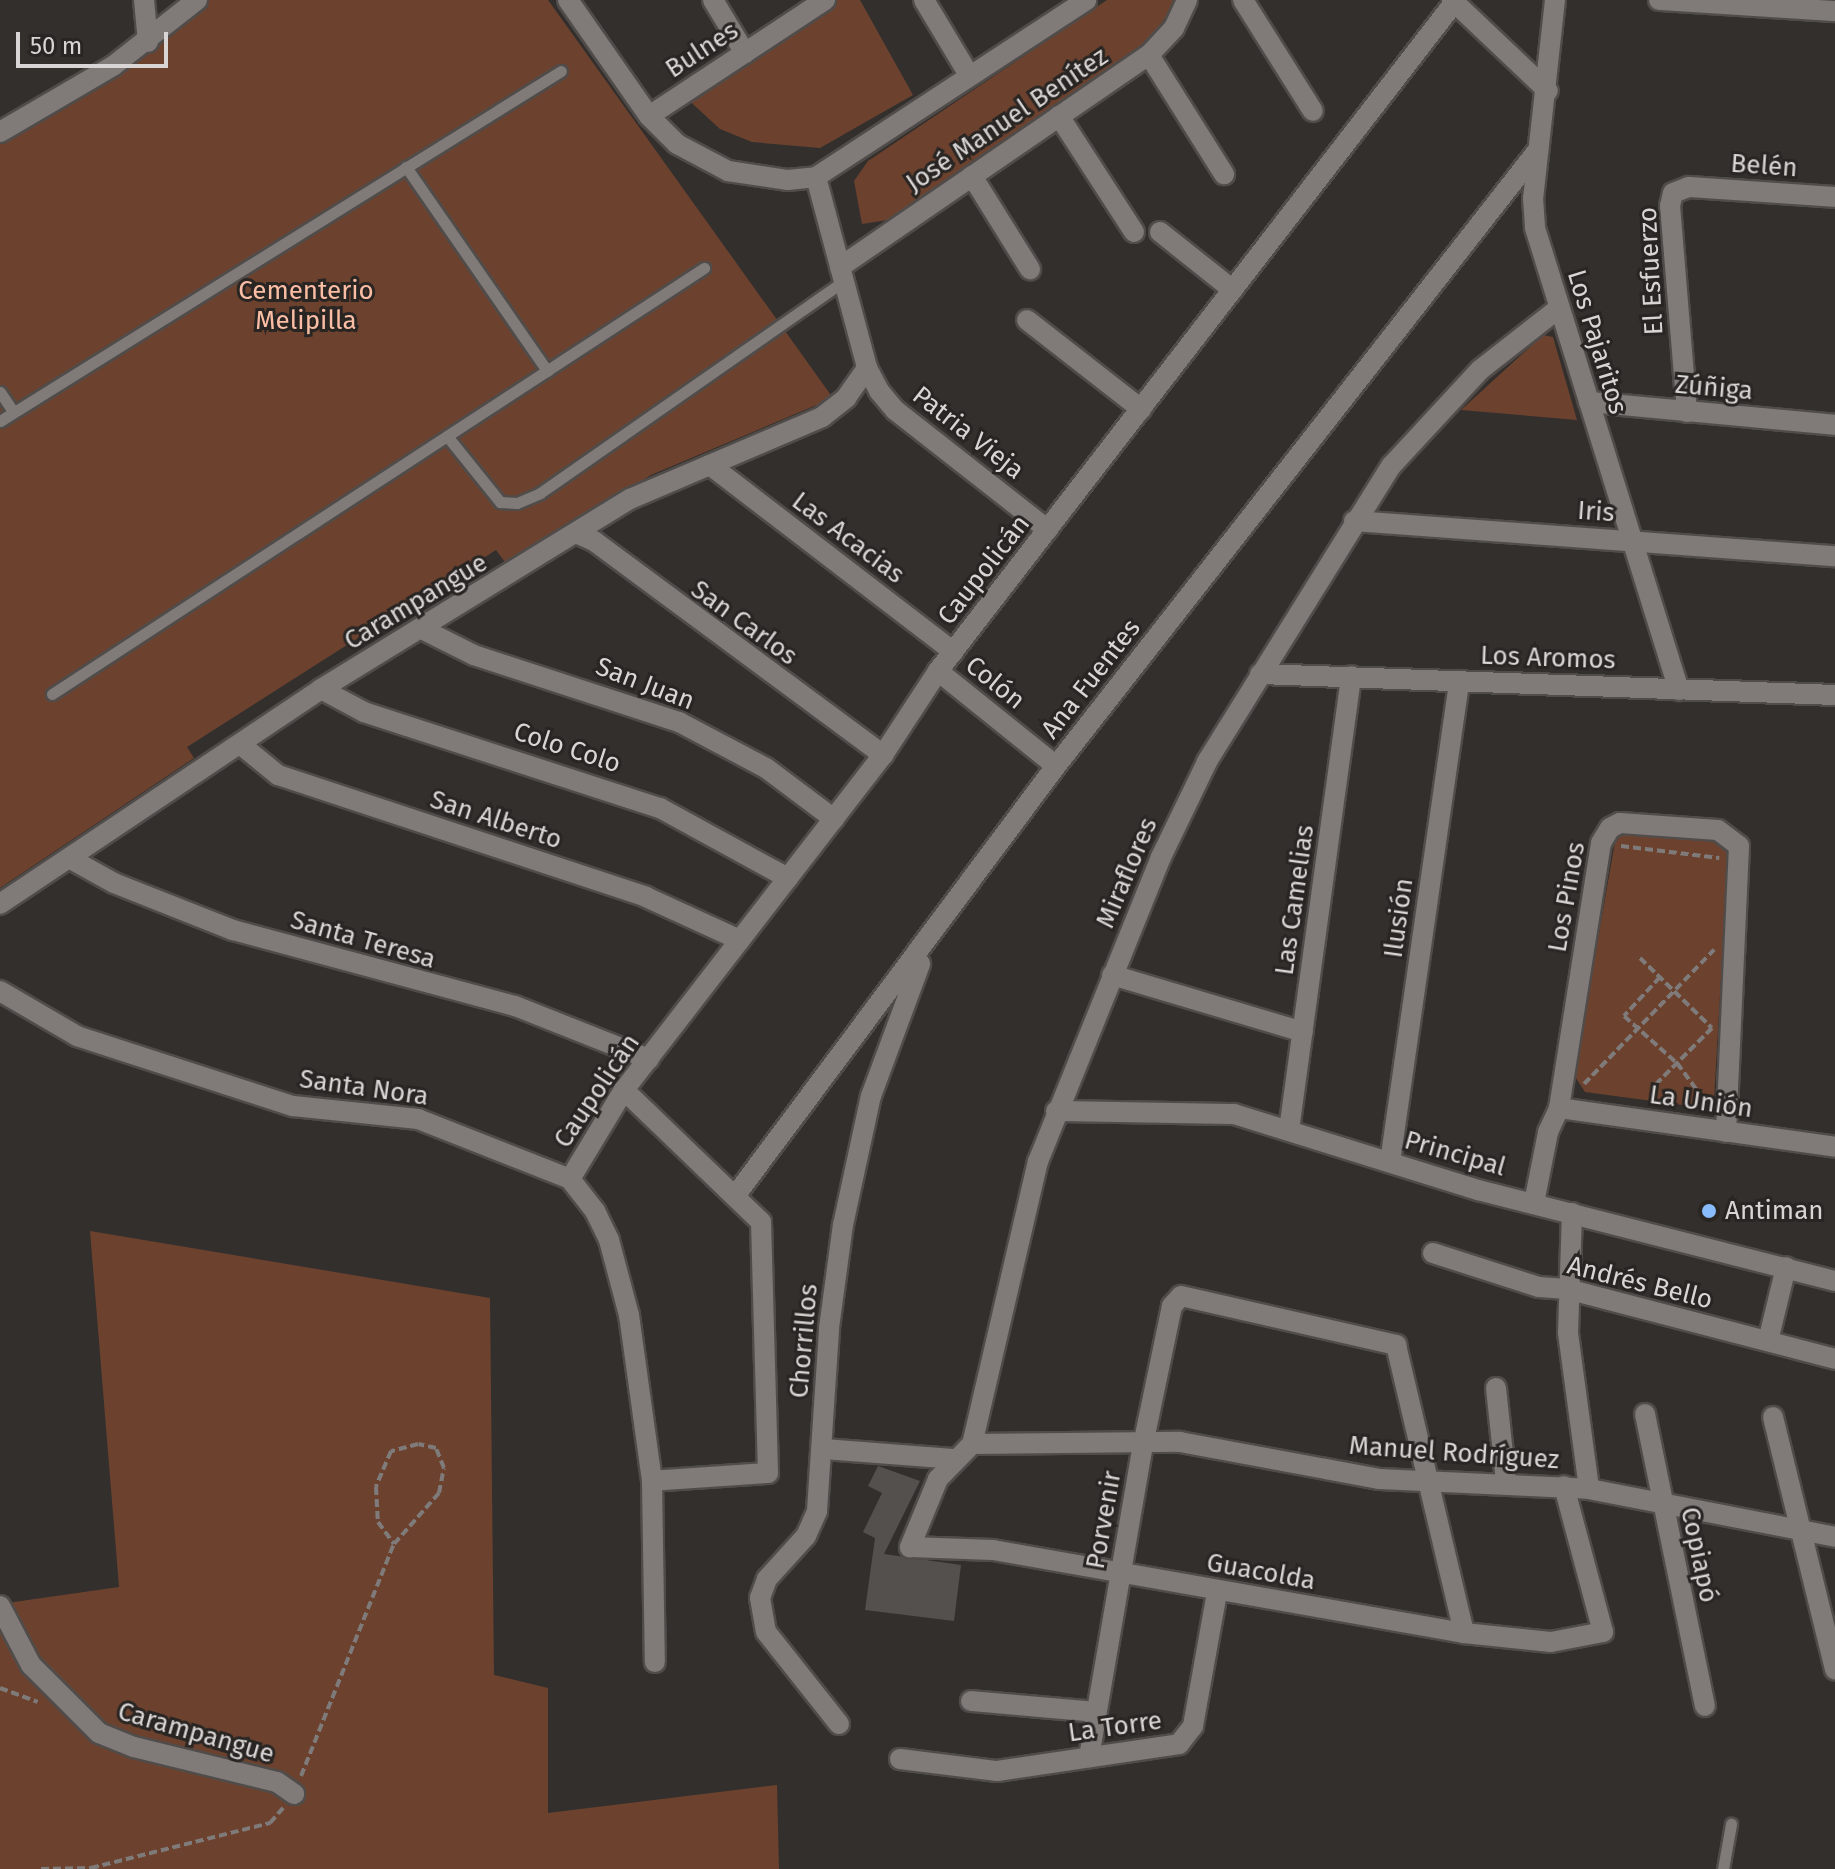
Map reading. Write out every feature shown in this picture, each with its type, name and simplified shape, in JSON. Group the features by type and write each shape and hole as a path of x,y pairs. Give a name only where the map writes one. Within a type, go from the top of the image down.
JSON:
{"street":[{"path":"144,0 148,42"},
{"path":"0,132 148,42 197,0"},
{"path":"568,0 649,116 677,144 728,171 767,179 816,177 1086,0"},
{"path":"713,0 745,53"},
{"name":"Bulnes","path":"649,116 825,0"},
{"path":"924,0 969,75"},
{"name":"José Manuel Benítez","path":"842,274 972,176 1149,55 1174,28 1187,0"},
{"path":"1243,0 1313,111"},
{"name":"Los Pajaritos","path":"1555,0 1548,91 1533,198 1535,228 1679,690"},
{"path":"1659,0 1835,11"},
{"path":"1453,1 1548,91"},
{"name":"Caupolicán","path":"570,1179 624,1090 883,755 938,671 1453,1"},
{"path":"1149,55 1224,174"},
{"path":"1059,116 1134,232"},
{"name":"Ana Fuentes","path":"735,1196 1056,766 1538,150"},
{"path":"972,176 1030,269"},
{"name":"Patria Vieja","path":"816,177 867,368 895,410 1048,530"},
{"name":"Belén","path":"1689,187 1835,197"},
{"name":"El Esfuerzo","path":"1687,412 1670,206 1673,193 1689,187"},
{"path":"1497,201 1533,198"},
{"path":"1160,232 1233,290"},
{"name":"Miraflores","path":"972,1444 1020,1227 1056,1111 1183,809 1260,674 1391,466 1441,408 1480,370 1559,308"},
{"path":"1027,320 1141,409"},
{"name":"Carampangue","path":"0,904 321,689 630,499 822,417 846,398 867,368"},
{"name":"Zúñiga","path":"1589,402 1835,425"},
{"name":"Las Acacias","path":"710,465 954,652"},
{"name":"Iris","path":"1354,521 1835,556"},
{"name":"San Carlos","path":"576,533 883,755"},
{"name":"San Juan","path":"422,629 474,655 679,722 766,768 834,819"},
{"name":"Colón","path":"938,671 1056,766"},
{"name":"Los Aromos","path":"1260,674 1835,695"},
{"name":"Las Camelias","path":"1289,1130 1351,676"},
{"name":"Ilusión","path":"1390,1162 1459,681"},
{"name":"Colo Colo","path":"321,689 364,712 660,808 788,878"},
{"name":"San Alberto","path":"240,744 278,775 646,897 740,940"},
{"name":"Los Pinos","path":"1534,1203 1548,1132 1559,1108 1601,843 1606,833 1620,823 1718,830 1735,840 1741,861"},
{"name":"Santa Teresa","path":"69,858 114,883 233,930 515,1006 649,1059"},
{"path":"1726,1132 1741,861"},
{"name":"Chorrillos","path":"839,1724 766,1632 759,1607 767,1579 812,1526 821,1495 829,1328 852,1178 882,1061 935,931"},
{"path":"1112,975 1303,1032"},
{"name":"Santa Nora","path":"0,991 77,1036 293,1106 418,1119 570,1179"},
{"path":"624,1090 761,1222 768,1473 652,1481"},
{"name":"La Unión","path":"1559,1108 1835,1147"},
{"name":"Principal","path":"1056,1111 1234,1114 1534,1203 1835,1281"},
{"path":"570,1179 595,1211 621,1277 652,1481 655,1662"},
{"path":"1572,1213 1567,1289 1571,1366 1589,1489"},
{"name":"Andrés Bello","path":"1433,1253 1539,1287 1567,1289 1835,1359"},
{"path":"1768,1341 1786,1267"},
{"name":"Porvenir","path":"1089,1757 1144,1440 1172,1306 1181,1296 1396,1345 1427,1480"},
{"path":"1496,1388 1506,1482"},
{"name":"Copiapó","path":"1645,1414 1705,1706"},
{"path":"1773,1417 1835,1669"},
{"name":"Manuel Rodríguez","path":"972,1444 1144,1440 1364,1477 1506,1482 1589,1489 1835,1537"},
{"path":"824,1449 953,1459 972,1444"},
{"name":"Guacolda","path":"953,1459 938,1479 910,1547 993,1550 1217,1592 1464,1633 1540,1642 1603,1632 1564,1486"},
{"path":"1427,1480 1464,1633"},
{"name":"La Torre","path":"900,1759 971,1771 1179,1744 1188,1738 1217,1592"},
{"name":"Carampangue","path":"0,1606 31,1665 99,1733 134,1747 277,1782 294,1794"},
{"path":"971,1701 1096,1712"}],"lane":[{"path":"0,421 561,71"},
{"path":"406,167 547,371"},
{"path":"52,694 704,268"},
{"path":"447,436 500,502 517,503 540,493 842,274"},
{"path":"0,392 13,411"},
{"path":"1723,1869 1731,1824"}],"path":[{"path":"1601,843 1741,861"},
{"path":"1718,858 1718,873"},
{"path":"1559,1108 1714,951 1715,936"},
{"path":"1640,958 1712,1028 1656,1084"},
{"path":"1660,977 1624,1016 1677,1063 1726,1132"},
{"path":"418,1444 436,1448 444,1468 439,1493 394,1544 378,1522 376,1487 391,1451 418,1444"}],"green space":[{"name":"Cementerio Melipilla","path":"190,0 548,0 833,398 651,475 508,566 496,550 187,747 194,758 0,888 0,133"},
{"path":"835,0 860,0 913,95 820,148 752,142 720,129 683,95"},
{"path":"1107,0 1178,0 1150,39 1074,99 888,220 862,224 854,181 868,161"},
{"path":"1543,335 1553,337 1577,420 1461,410"},
{"path":"1625,831 1723,840 1728,854 1714,1101 1705,1108 1585,1092 1574,1075 1615,842"},
{"path":"90,1231 490,1298 494,1675 548,1688 548,1813 777,1785 779,1869 0,1869 0,1604 119,1587"}],"building":[{"path":"878,1466 920,1481 884,1554 961,1565 954,1621 865,1610 875,1538 863,1532 882,1493 868,1486"}],"place":[{"name":"Antiman","path":"1709,1211"}]}
